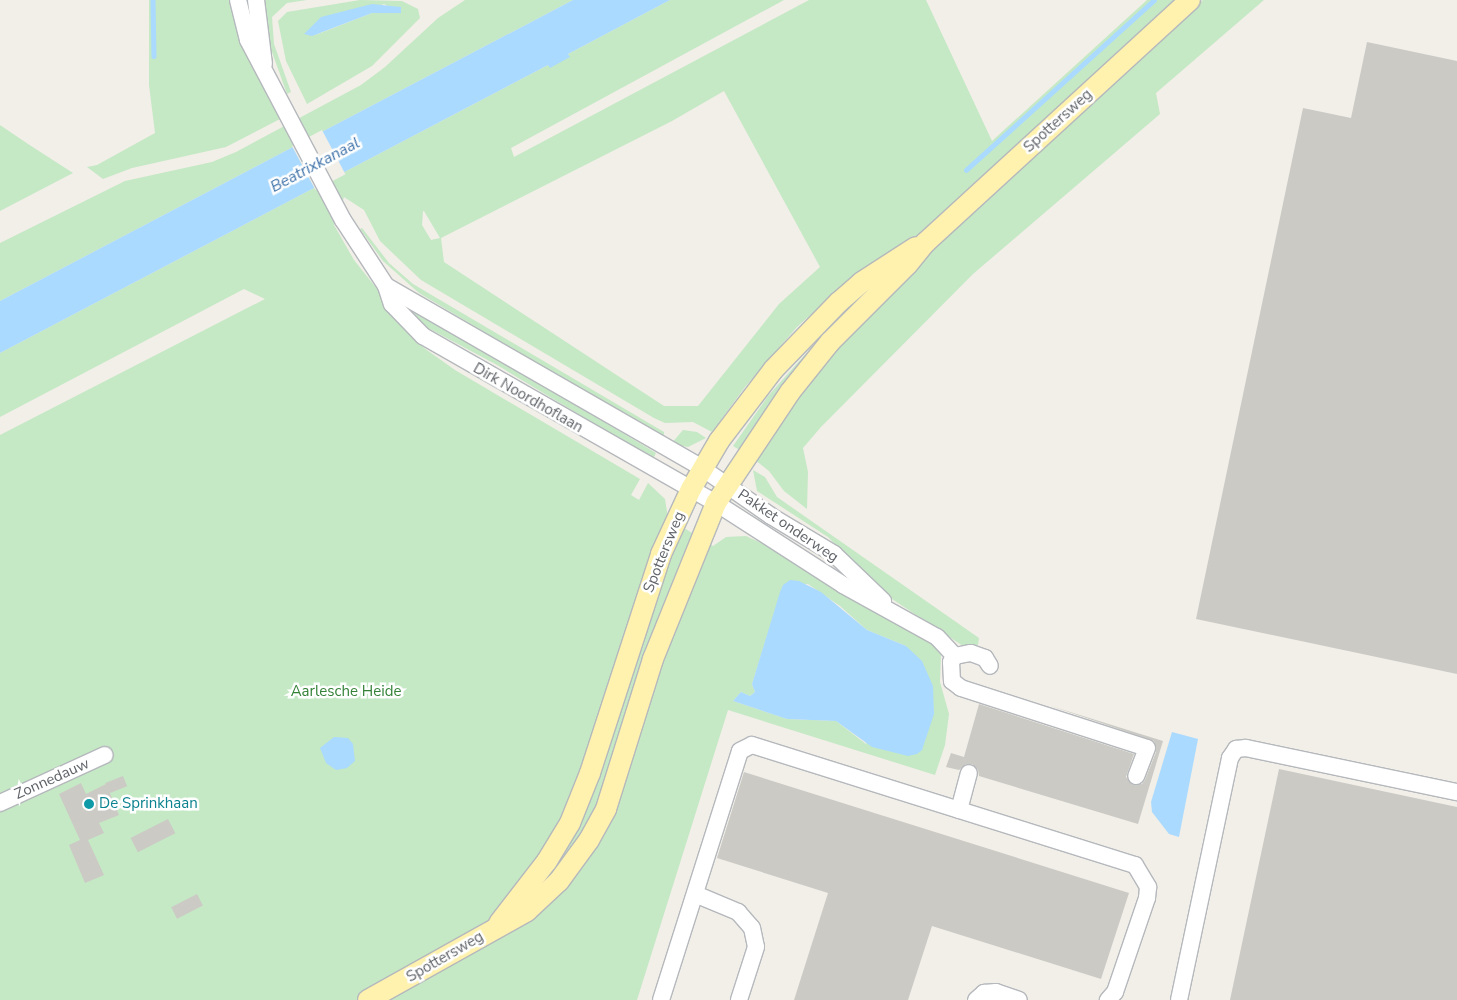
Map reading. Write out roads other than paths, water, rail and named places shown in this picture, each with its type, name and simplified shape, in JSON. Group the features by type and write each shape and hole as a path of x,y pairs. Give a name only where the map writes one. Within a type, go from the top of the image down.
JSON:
{"main road":[{"name":"Spottersweg","path":"368,1000 527,911 559,881 589,840 602,817 653,659 716,503 790,392 830,342 908,264 926,242 1190,0"},
{"name":"Spottersweg","path":"496,927 547,861 570,823 590,773 661,554 702,468 726,431 772,370 839,302 901,254 926,242"}],"street":[{"name":"Dirk Noordhoflaan","path":"238,0 248,40 343,220 386,286 392,304 403,317 444,350 716,503"},
{"name":"Dirk Noordhoflaan","path":"256,0 264,68"},
{"name":"Dirk Noordhoflaan","path":"386,286 702,468 727,486"},
{"name":"Pakket onderweg","path":"727,486 834,554 891,609"},
{"name":"Pakket onderweg","path":"716,503 828,576 891,609 937,637 955,656"},
{"path":"990,666 985,658 971,653 955,656 951,662 952,681 962,688 1147,748 1136,776"},
{"path":"662,1000 740,751 745,746 752,745 1135,864 1144,875 1148,887 1147,898 1115,992 1108,1000"},
{"path":"1179,1000 1230,758 1236,749 1246,748 1457,792"},
{"name":"Zonnedauw","path":"0,802 105,755"},
{"path":"959,810 969,773"},
{"path":"695,894 738,912 752,928 756,947 739,1000"},
{"path":"976,1000 984,993 996,992 1019,1000"}],"water":[{"name":"Beatrixkanaal","path":"573,0 670,0 568,54 570,57 550,68 548,65 0,353 0,301"},
{"path":"372,4 401,7 401,13 372,13 312,36 304,34 321,17"},
{"path":"790,580 799,581 821,592 867,630 906,646 922,661 933,686 934,714 922,750 917,754 908,756 872,747 836,721 787,719 733,701 741,692 750,696 755,692 752,684 780,592 783,585"},
{"path":"1172,732 1198,739 1179,837 1169,834 1152,812 1151,802"},
{"path":"334,737 348,738 353,744 355,761 347,768 336,770 326,763 320,748"}],"waterway":[{"path":"153,0 154,56"},
{"path":"966,170 1154,0"}],"place":[{"name":"De Sprinkhaan","path":"89,804"}],"park label":[{"name":"Aarlesche Heide","path":"346,692"}]}
